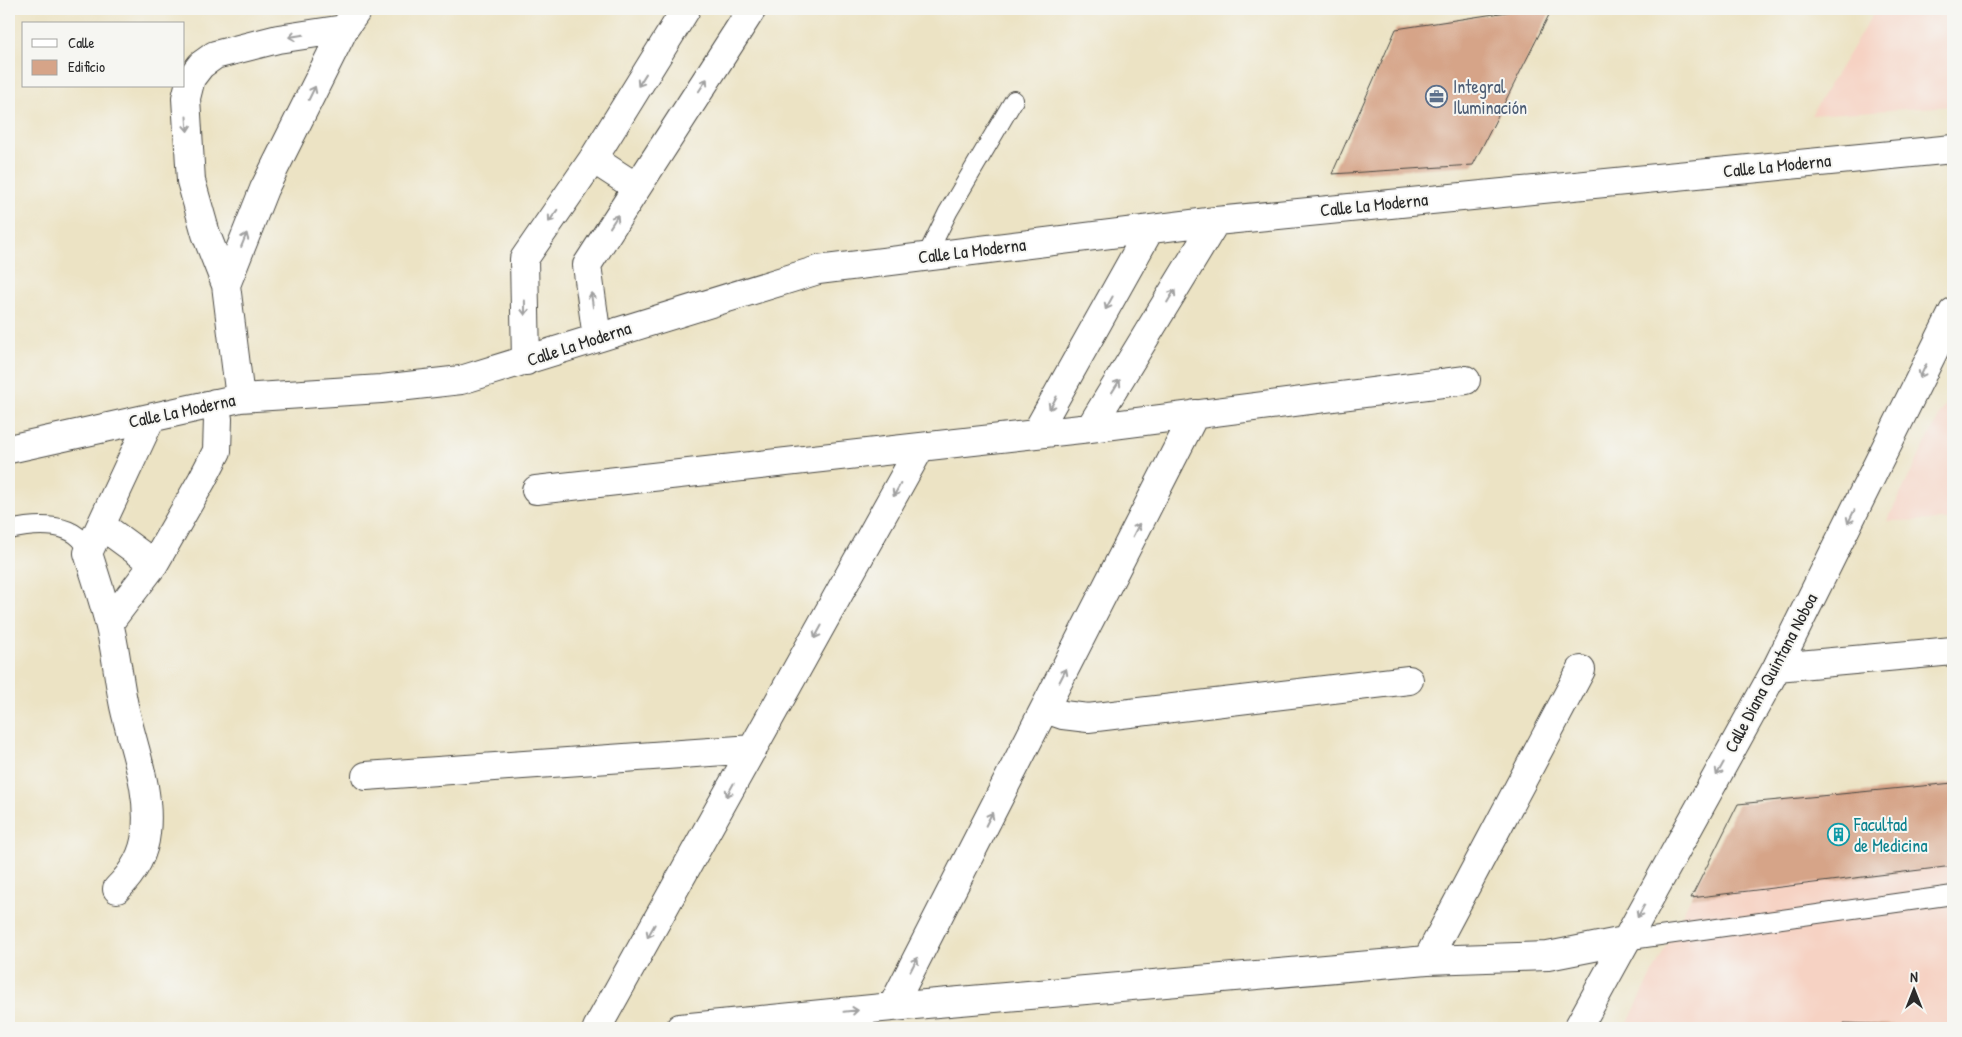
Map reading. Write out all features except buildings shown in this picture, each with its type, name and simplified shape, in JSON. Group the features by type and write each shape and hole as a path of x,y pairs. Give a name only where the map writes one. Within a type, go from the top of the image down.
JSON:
{"street":[{"path":"526,361 524,259 593,159 686,9"},
{"path":"597,338 587,265 752,9"},
{"path":"109,623 154,564 202,480 217,452 218,427 228,401 226,285 206,234 191,181 186,98 191,78 201,65 215,55 351,19"},
{"path":"226,285 264,189 351,19"},
{"name":"Calle La Moderna","path":"9,449 228,401 381,390 461,380 818,270 1216,221 1953,149"},
{"path":"593,159 636,187"},
{"path":"1090,428 1216,221"},
{"path":"1036,433 1150,230"},
{"name":"Calle Diana Quintana Noboa","path":"1578,1028 1624,941 1777,667 1946,342 1953,312"},
{"path":"536,490 1090,428 1466,380"},
{"path":"892,1007 1046,709 1195,414"},
{"path":"117,889 127,878 142,851 147,818 143,775 124,706 109,623 88,553 151,418"},
{"path":"597,1028 920,448"},
{"path":"101,524 154,564"},
{"path":"1777,667 1953,651"},
{"path":"1427,960 1581,670"},
{"path":"1046,709 1063,716 1088,718 1409,680"},
{"path":"366,776 753,749"},
{"path":"680,1028 892,1007 1427,960 1548,956 1624,941"}],"lane":[{"path":"926,257 948,212 1014,100"},
{"path":"9,530 39,524 54,526 78,538 86,545 88,553"},
{"path":"1624,941 1953,895"}],"shaded area":[{"path":"1876,9 1953,9 1953,106 1811,115"},
{"path":"1953,388 1953,520 1887,521"},
{"path":"1953,783 1953,1028 1625,1028 1738,804"}],"place":[{"name":"Integral Iluminación","path":"1437,97"},
{"name":"Facultad de Medicina","path":"1838,835"}]}
